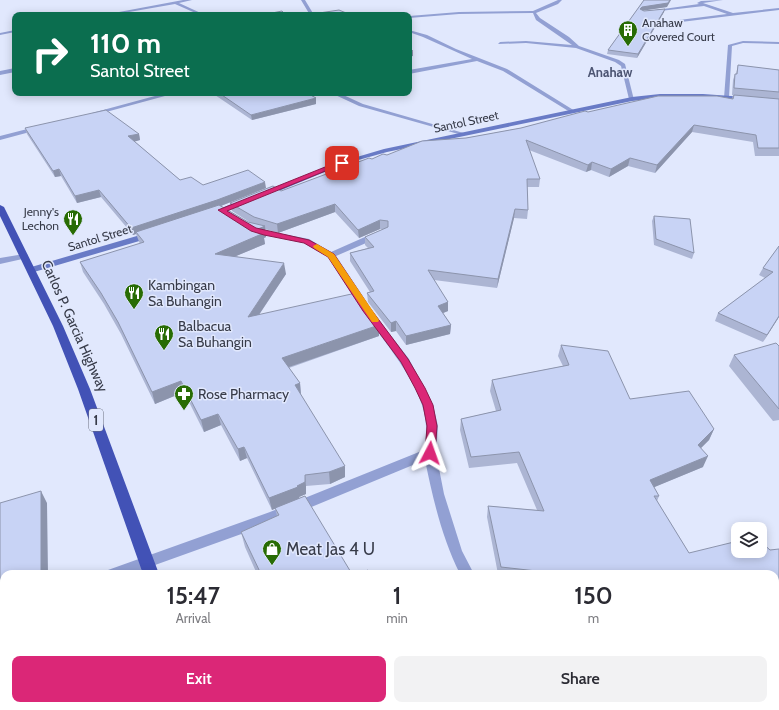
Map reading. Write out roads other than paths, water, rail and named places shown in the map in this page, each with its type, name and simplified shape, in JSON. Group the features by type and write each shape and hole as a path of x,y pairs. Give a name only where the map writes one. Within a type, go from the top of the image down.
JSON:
{"highway":[{"name":"Carlos P. Garcia Highway","path":"0,207 58,326 84,389 150,568"}],"main road":[{"name":"Santol Street","path":"257,196 342,163 386,150 632,99 669,95 726,97 754,100"},
{"path":"207,215 250,199"},
{"name":"Santol Street","path":"31,270 103,250 155,233"}],"street":[{"path":"122,12 190,0"},
{"path":"303,0 310,12"},
{"path":"412,17 459,13 534,12 557,3 560,0"},
{"path":"692,0 734,15"},
{"path":"697,2 721,0"},
{"path":"175,3 196,12"},
{"path":"644,12 704,5"},
{"path":"665,23 779,9"},
{"path":"534,12 538,19 578,47"},
{"path":"0,34 12,32"},
{"path":"412,33 425,36 454,50 505,70 572,111"},
{"path":"500,43 526,42 578,47 617,61 623,66 632,99"},
{"path":"726,97 730,44 743,42 779,43"},
{"path":"412,71 480,59"},
{"path":"0,73 12,71"},
{"path":"89,115 162,96"},
{"path":"342,96 374,109 464,134"},
{"path":"0,138 44,127"},
{"path":"222,210 233,218"},
{"path":"245,225 264,233 306,241 331,255 366,309 405,361 428,405 432,426 430,453 438,494 456,552 465,570"},
{"path":"331,255 384,232"},
{"path":"0,261 24,256"},
{"path":"138,570 150,568 430,453"}],"place":[{"name":"Anahaw Covered Court","path":"628,47"},
{"name":"Jenny's Lechon","path":"73,236"},
{"name":"Kambingan Sa Buhangin","path":"134,310"},
{"name":"Balbacua Sa Buhangin","path":"164,351"},
{"name":"Rose Pharmacy","path":"184,411"},
{"name":"Meat Jas 4 U","path":"272,566"}],"district":[{"name":"Anahaw","path":"610,72"}]}
